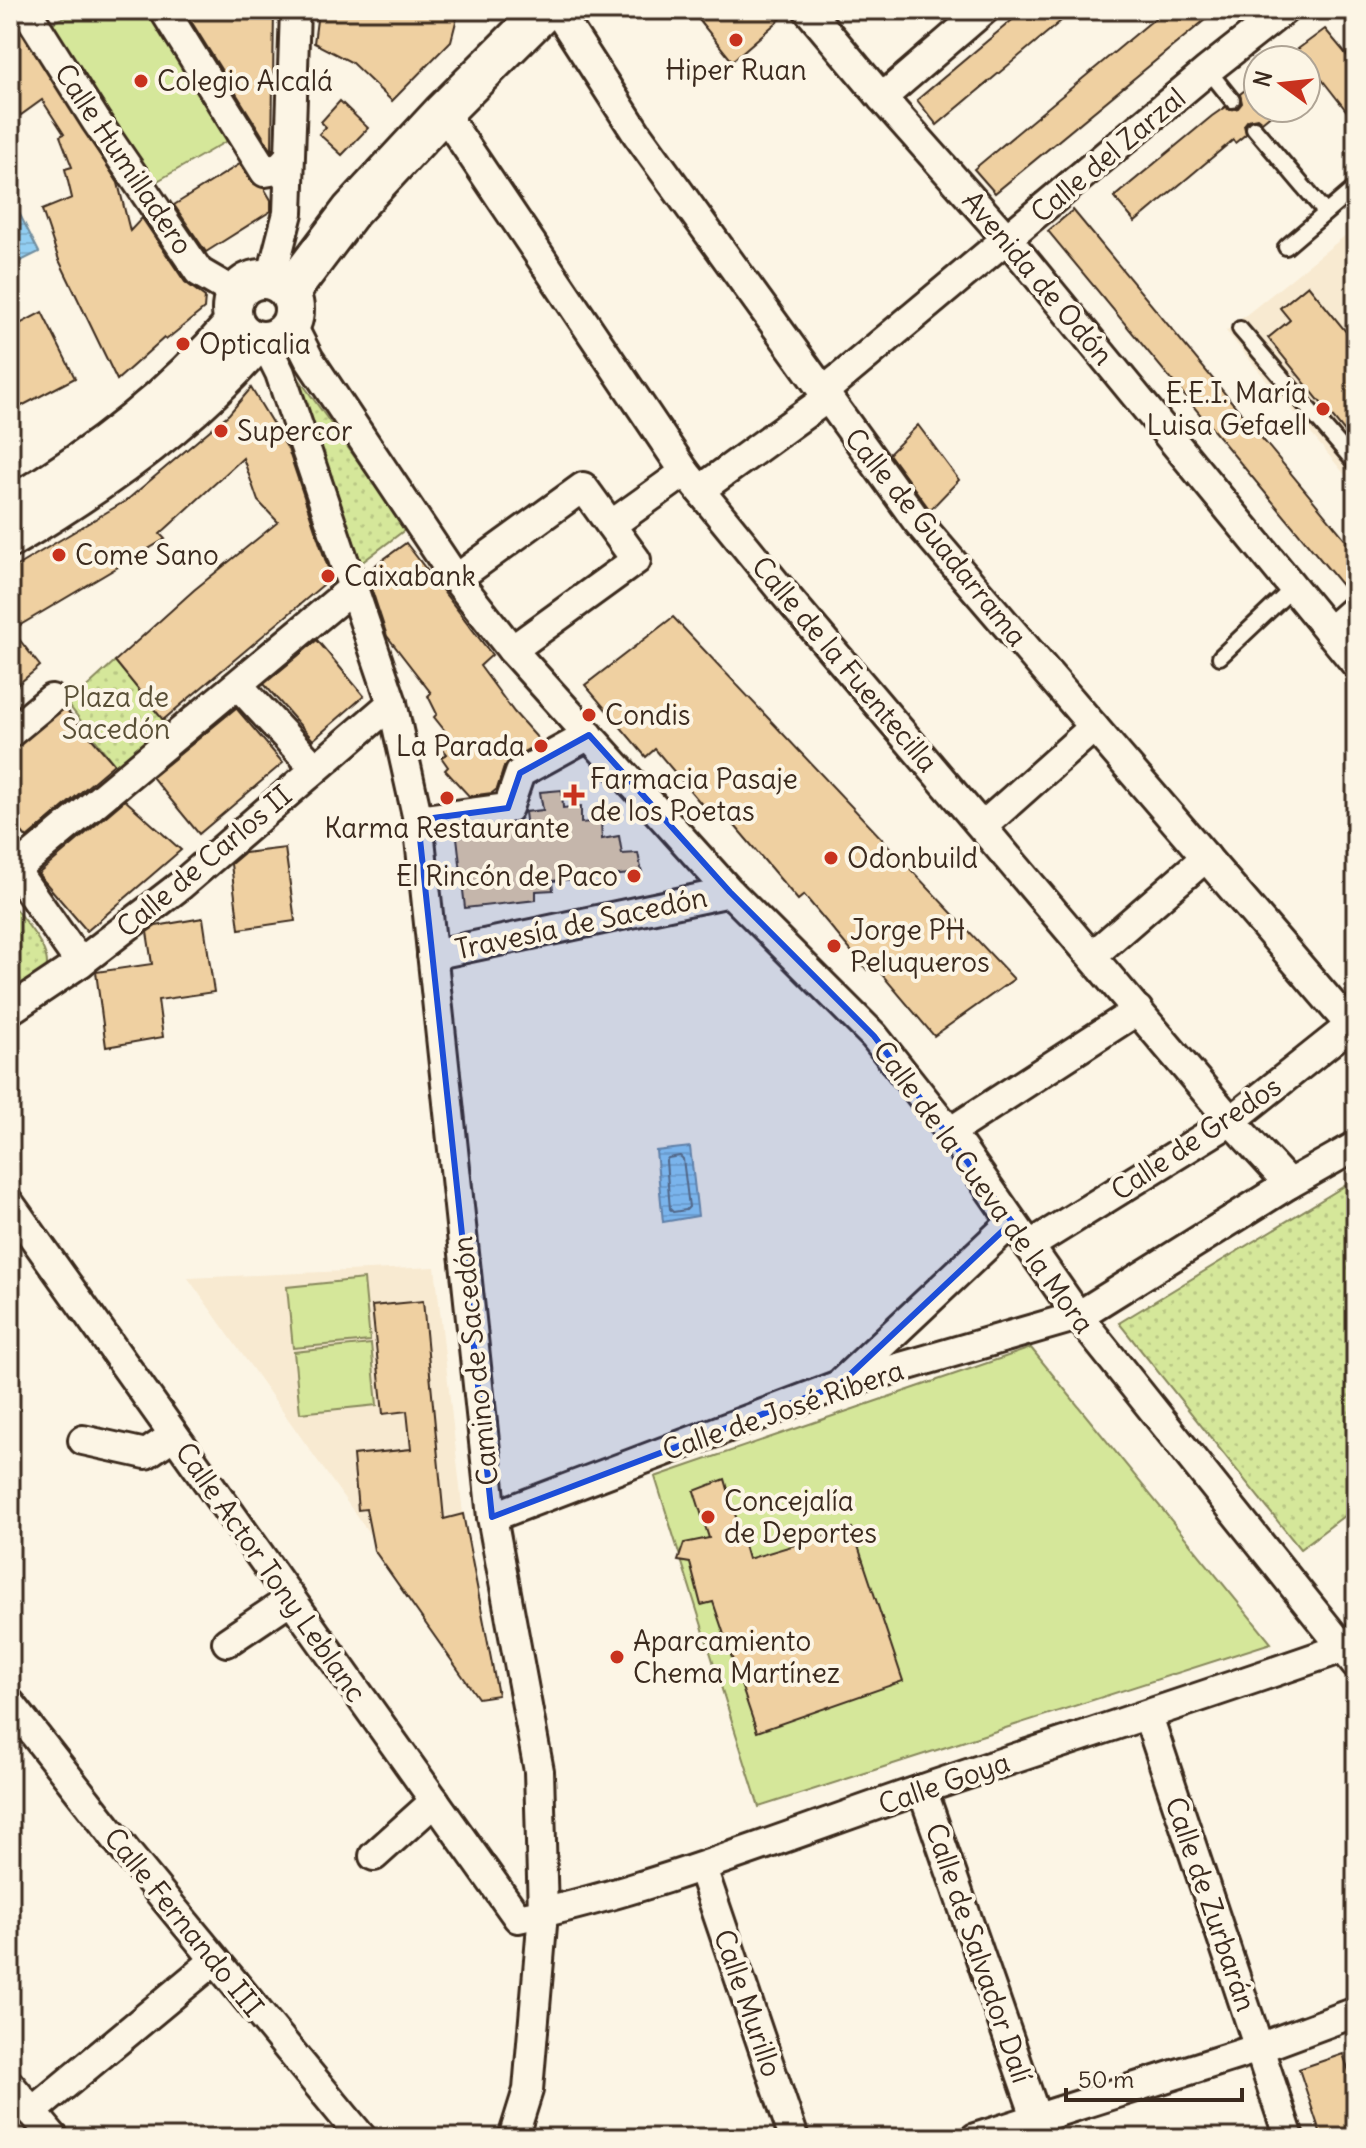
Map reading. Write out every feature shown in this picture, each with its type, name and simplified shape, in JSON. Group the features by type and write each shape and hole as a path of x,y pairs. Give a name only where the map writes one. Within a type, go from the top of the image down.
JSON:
{"street":[{"name":"Calle Humilladero","path":"26,10 96,121 199,272 264,309"},
{"path":"164,10 265,172 277,170 288,158"},
{"path":"264,309 288,213 295,10"},
{"path":"10,507 111,442 264,309 443,112 545,10"},
{"name":"Calle de Guadarrama","path":"557,10 637,134 917,521 1354,1026"},
{"name":"Avenida de Odón","path":"808,10 1008,240 1356,664"},
{"path":"882,98 984,10"},
{"name":"Calle del Zarzal","path":"611,525 763,444 824,396 1208,70 1284,10"},
{"name":"Calle de la Fuentecilla","path":"443,112 693,481 781,590 1231,1121 1289,1184"},
{"path":"10,538 111,475 219,384 264,309 294,250 351,211"},
{"path":"288,213 321,233"},
{"name":"Calle de la Cueva de la Mora","path":"264,309 309,359 407,509 456,579 512,650 730,892 874,1036 950,1132 1078,1316 1352,1650"},
{"name":"Camino de Sacedón","path":"264,309 280,373 392,703 418,820 492,1517 539,1771 543,1913 528,2090 513,2138"},
{"path":"456,579 583,487 636,560 512,650"},
{"path":"80,963 12,867 354,587"},
{"path":"1329,632 1356,608"},
{"path":"238,685 315,768"},
{"path":"10,733 51,699"},
{"name":"Calle de Carlos II","path":"10,1010 80,963 181,885 392,703"},
{"path":"983,826 1094,727"},
{"path":"418,820 508,808 520,773 589,735"},
{"path":"1092,956 1206,857"},
{"name":"Travesía de Sacedón","path":"432,955 730,892"},
{"path":"950,1132 1138,1010"},
{"name":"Calle de Gredos","path":"1029,1246 1231,1121 1354,1026"},
{"name":"Calle de José Ribera","path":"492,1517 839,1385 1078,1316 1289,1184 1356,1146"},
{"name":"Calle Actor Tony Leblanc","path":"10,1204 518,1918 543,1913"},
{"path":"839,1385 1012,1222"},
{"path":"83,1440 146,1454 174,1435"},
{"path":"227,1642 291,1599"},
{"name":"Calle Goya","path":"543,1913 702,1868 922,1789 1352,1650"},
{"name":"Calle Fernando III","path":"10,1703 19,1734 128,1854 362,2138"},
{"name":"Calle de Zurbarán","path":"1148,1716 1289,2138"},
{"name":"Calle de Salvador Dalí","path":"922,1789 1036,2117"},
{"path":"374,1856 435,1801"},
{"name":"Calle Murillo","path":"702,1868 794,2138"},
{"path":"32,2112 215,1960"},
{"path":"975,2138 1259,2048 1356,2012"},
{"path":"10,2085 54,2138"}],"lane":[{"path":"1208,70 1232,100"},
{"path":"1254,128 1325,212"},
{"path":"1286,247 1356,187"},
{"path":"1240,329 1356,464"},
{"path":"1220,657 1293,588"}],"highlighted area":[{"path":"589,735 730,892 874,1036 1012,1222 839,1385 492,1517 418,820 508,808 520,773"}],"shaded area":[{"name":"E.E.I. María Luisa Gefaell","path":"1356,227 1356,488 1226,331"},
{"path":"435,1267 463,1514 371,1536 188,1278"}],"green space":[{"name":"Colegio Alcalá","path":"79,10 152,10 232,138 154,183 48,25"},
{"path":"297,376 406,529 361,563"},
{"name":"Plaza de Sacedón","path":"115,661 172,730 121,773 68,704"},
{"path":"10,902 41,944 47,962 46,970 10,993"},
{"path":"1356,1179 1356,1507 1300,1549 1119,1323"},
{"path":"364,1279 370,1341 293,1348 287,1287"},
{"path":"371,1344 377,1405 300,1413 294,1352"},
{"path":"1031,1348 1271,1643 759,1807 655,1477"}],"water":[{"path":"13,201 39,252 17,263 10,248 10,203"},
{"path":"690,1147 698,1216 663,1222 656,1151"}],"building":[{"path":"184,10 274,10 272,151"},
{"path":"321,10 459,10 451,41 392,101 351,62 314,43"},
{"name":"Hiper Ruan","path":"691,10 791,10 732,61"},
{"path":"1024,10 1074,10 937,125 917,100"},
{"path":"1165,10 1217,10 995,193 974,169"},
{"path":"10,14 118,183 130,231 142,218 185,282 205,297 204,309 166,340 164,338 117,380 59,260 42,210 72,198 65,169 72,167 60,136 64,134 42,100 21,115 10,99"},
{"path":"1325,29 1356,66 1356,123 1322,80 1322,44 1305,44"},
{"path":"340,101 368,128 342,155 319,134 326,127 321,122"},
{"path":"1242,103 1242,124 1245,124 1246,134 1235,143 1233,140 1135,222 1114,197 1212,116 1225,107 1229,110 1238,108"},
{"path":"240,164 251,182 264,188 271,200 271,211 206,252 174,205"},
{"path":"1073,210 1356,552 1356,580 1345,589 1048,231"},
{"path":"1308,285 1356,344 1356,446 1268,338 1290,320 1280,308"},
{"path":"42,312 75,378 10,412 10,329"},
{"path":"251,388 288,449 329,571 323,585 163,720 115,661 194,590 278,522 258,501 243,458 160,534 165,539 12,630 40,666 10,691 10,570 127,500 229,414"},
{"path":"918,425 959,480 930,510 889,454"},
{"path":"406,543 492,655 480,666 541,742 511,759 504,767 497,789 492,793 469,796 445,770 448,767 441,757 447,754 439,744 443,742 438,736 445,731 434,717 437,714 428,696 431,693 387,636 366,572"},
{"name":"Odonbuild","path":"673,617 1014,979 934,1036 874,965 867,970 804,895 798,900 724,813 715,820 655,749 646,757 585,685"},
{"path":"317,640 364,696 313,740 264,684"},
{"path":"65,708 114,764 27,838 10,818 10,752"},
{"path":"236,708 283,763 199,834 152,777"},
{"path":"562,790 563,808 581,806 581,823 601,821 602,839 619,836 622,854 638,853 642,873 552,881 553,890 536,891 536,900 465,908 457,837 527,829 525,812 543,810 540,792"},
{"path":"125,800 181,850 87,931 38,874"},
{"path":"285,848 295,921 239,929 231,864 244,853"},
{"path":"203,918 214,992 158,1000 163,1037 106,1047 96,972 152,964 147,932 156,926"},
{"path":"423,1301 444,1519 463,1514 498,1695 478,1698 374,1550 366,1509 358,1510 353,1455 411,1449 407,1411 383,1414 372,1306"},
{"path":"725,1479 748,1559 852,1528 903,1681 757,1732 713,1602 701,1605 690,1563 678,1561 684,1543 709,1538 694,1491"},
{"path":"1343,2054 1356,2091 1356,2138 1322,2138 1299,2069"}],"place":[{"name":"Hiper Ruan","path":"736,40"},
{"name":"Colegio Alcalá","path":"141,81"},
{"name":"Opticalia","path":"183,344"},
{"name":"E.E.I. María Luisa Gefaell","path":"1323,409"},
{"name":"Supercor","path":"221,431"},
{"name":"Come Sano","path":"59,555"},
{"name":"Caixabank","path":"328,576"},
{"name":"Condis","path":"589,715"},
{"name":"La Parada","path":"541,746"},
{"name":"Farmacia Pasaje de los Poetas","path":"574,795"},
{"name":"Karma Restaurante","path":"447,798"},
{"name":"Odonbuild","path":"831,858"},
{"name":"El Rincón de Paco","path":"634,876"},
{"name":"Jorge PH Peluqueros","path":"834,946"},
{"name":"Concejalía de Deportes","path":"708,1517"},
{"name":"Aparcamiento Chema Martínez","path":"617,1657"}]}
